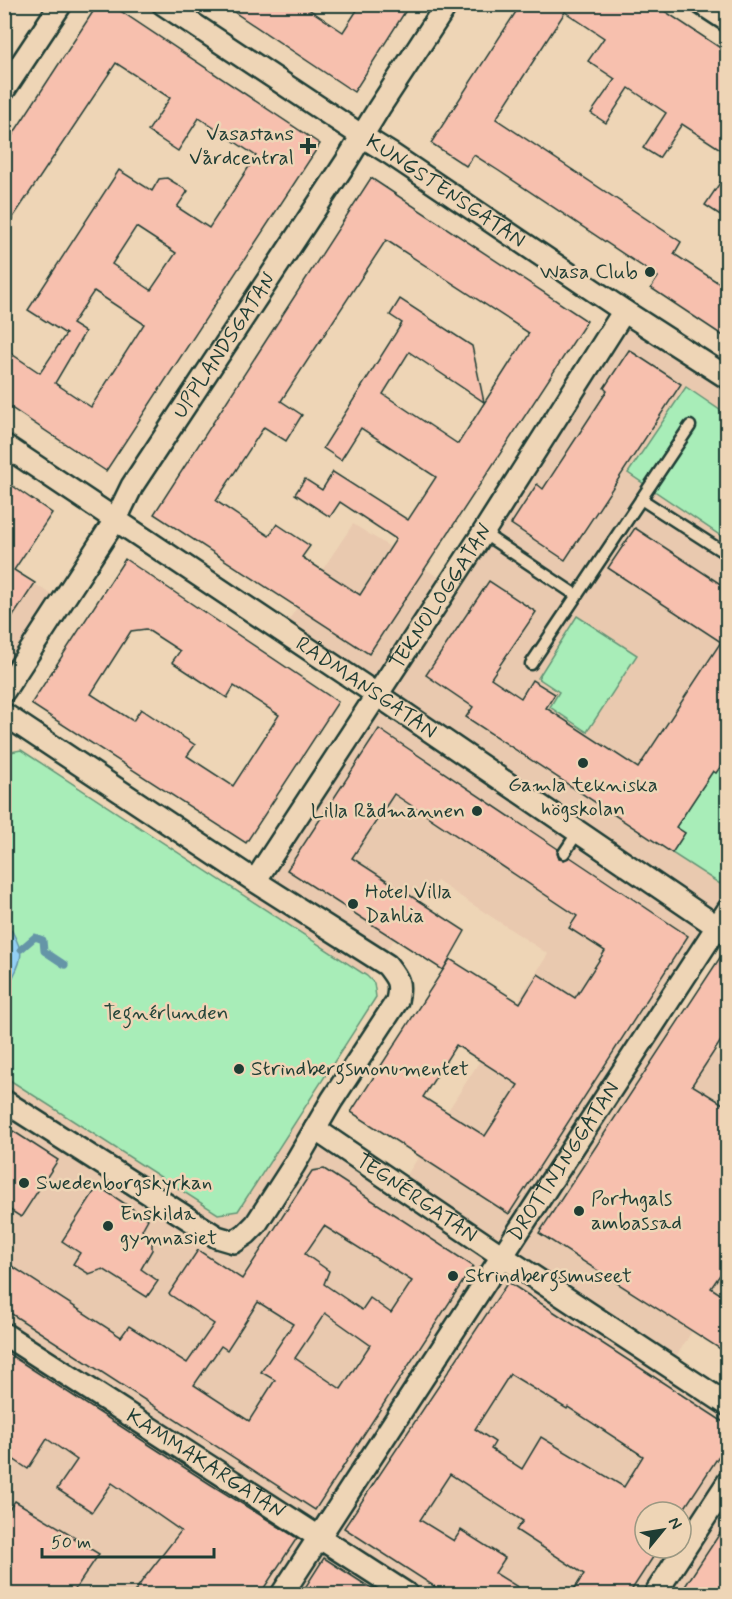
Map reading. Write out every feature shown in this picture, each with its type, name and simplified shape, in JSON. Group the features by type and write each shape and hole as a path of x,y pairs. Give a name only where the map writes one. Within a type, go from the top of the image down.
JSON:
{"street":[{"path":"4,90 61,4"},
{"name":"KUNGSTENSGATAN","path":"163,4 728,378"},
{"name":"UPPLANDSGATAN","path":"4,691 116,519 132,486 447,4"},
{"name":"TEKNOLOGGATAN","path":"255,881 483,533 624,311"},
{"name":"RÅDMANSGATAN","path":"4,445 376,694 688,907 724,924"},
{"path":"4,714 255,881 387,965 397,977 400,989 397,1001 332,1100 256,1224 234,1242 217,1237 4,1101"},
{"name":"DROTTNINGGATAN","path":"282,1594 502,1256 724,924"},
{"name":"TEGNÉRGATAN","path":"315,1129 728,1405"},
{"name":"KAMMAKARGATAN","path":"4,1334 407,1594"},
{"path":"655,1594 728,1482"}],"lane":[{"path":"531,664 690,426"},
{"path":"641,499 728,555"},
{"path":"483,533 576,595"},
{"path":"564,853 578,832"}],"shaded area":[{"path":"626,314 727,380 727,937 723,934 667,1023 727,1061 727,1276 672,1363 727,1399 727,1594 5,1594 4,1077 218,1214 238,1210 296,1120 398,1189 548,954 437,881 367,976 243,894 374,695 280,633 353,524 448,583"},
{"path":"5,565 63,602 5,694"}],"green space":[{"path":"686,387 727,415 727,540 628,473"},
{"path":"577,616 637,655 587,732 550,707 559,692 538,678"},
{"name":"Tegnérlunden","path":"21,750 367,976 374,983 376,997 238,1211 218,1214 5,1077 5,753"},
{"path":"727,756 727,873 720,884 672,853 685,833 676,827 713,771 716,773"}],"water":[{"path":"4,930 12,931 21,954 13,977 5,974"}],"building":[{"path":"98,4 110,4 320,144 106,471 4,403 4,349 40,373 66,334 28,310 119,170 152,191 159,179 167,178 188,191 177,207 209,228 256,156 199,118 178,151 148,131 170,98 116,63 4,231 4,148","holes":["136,227 176,253 151,290 112,264","94,291 144,324 91,407 55,383 85,332 72,324"]},
{"path":"222,4 301,4 343,32 361,4 410,4 354,92"},
{"path":"521,4 654,4 728,53 728,154 682,124 659,158 643,148 666,113 629,88 606,123 591,113 615,79 588,61 604,38 565,12 496,119 681,242 674,254 728,289 728,339 651,288 658,277 499,171 474,155 466,166 431,143"},
{"path":"728,171 728,220 705,205"},
{"path":"371,178 587,321 369,654 154,514","holes":["386,240 529,333 458,444 383,394 409,352 484,402 472,346 400,299 390,315 402,323 323,448 341,460 361,428 436,477 408,520 333,472 322,490 305,479 295,494 330,517 340,502 396,539 360,595 302,557 310,546 277,524 269,536 216,501 264,427 286,441 302,415 281,401"]},
{"path":"629,350 681,384 565,560 511,524 537,484 543,489 607,391 604,388"},
{"path":"4,480 52,513 14,570 35,583 4,630"},
{"path":"635,528 728,589 728,756 716,773 713,771 676,827 685,833 672,853 466,717 473,707 426,675 489,581 536,612 491,678 521,698 532,680 555,694 546,708 638,768 721,642 608,568"},
{"path":"125,559 338,702 246,843 31,704","holes":["146,629 180,651 172,662 227,698 234,686 279,715 233,786 187,756 195,745 141,709 133,721 91,694 131,631"]},
{"path":"379,729 558,849 559,859 564,860 570,857 688,936 509,1214 351,1112 443,970 287,870","holes":["394,794 577,916 569,928 605,951 575,998 538,974 520,1003 450,959 443,970 465,931 352,858","456,1045 518,1085 485,1136 423,1097"]},
{"path":"727,947 728,1030 692,1085 728,1107 728,1263 711,1288 728,1299 728,1354 539,1233"},
{"name":"Swedenborgskyrkan","path":"13,1131 58,1160 21,1217 4,1206 4,1144"},
{"path":"324,1169 473,1266 315,1510 4,1309 4,1261 121,1337 129,1326 187,1363 214,1324 169,1294 198,1250 242,1279 312,1171","holes":["324,1226 412,1281 391,1313 370,1298 362,1310 324,1284 329,1271 305,1254","258,1302 293,1324 261,1372 275,1380 249,1421 194,1385 221,1346 227,1350","325,1313 370,1345 341,1389 295,1358"]},
{"name":"Enskilda gymnasiet","path":"98,1186 148,1219 142,1230 152,1243 152,1250 141,1269 158,1281 147,1297 103,1269 89,1274 73,1264 80,1253 62,1241"},
{"path":"508,1282 728,1425 728,1442 690,1500 633,1500 633,1560 651,1560 629,1594 571,1594 584,1574 516,1530 523,1521 450,1474 420,1520 454,1541 461,1530 505,1558 495,1573 529,1594 446,1594 344,1528","holes":["510,1374 567,1409 568,1407 643,1456 624,1487 541,1437 522,1469 491,1449 495,1442 475,1429"]},
{"path":"4,1351 297,1538 260,1594 133,1594 181,1531 112,1483 92,1512 57,1489 77,1460 47,1439 28,1469 4,1453"},
{"path":"15,1501 99,1554 72,1594 4,1594 4,1516"},
{"path":"728,1521 728,1588 723,1594 680,1594"},
{"path":"324,1558 380,1594 301,1594"}],"waterway":[{"path":"21,949 35,937 43,940 44,951 65,965"}],"place":[{"name":"Vasastans Vårdcentral","path":"308,146"},
{"name":"Wasa Club","path":"650,272"},
{"name":"Gamla tekniska högskolan","path":"583,763"},
{"name":"Lilla Rådmannen","path":"477,811"},
{"name":"Hotel Villa Dahlia","path":"353,904"},
{"name":"Strindbergsmonumentet","path":"239,1069"},
{"name":"Swedenborgskyrkan","path":"24,1183"},
{"name":"Portugals ambassad","path":"579,1211"},
{"name":"Enskilda gymnasiet","path":"108,1226"},
{"name":"Strindbergsmuseet","path":"453,1276"}]}
